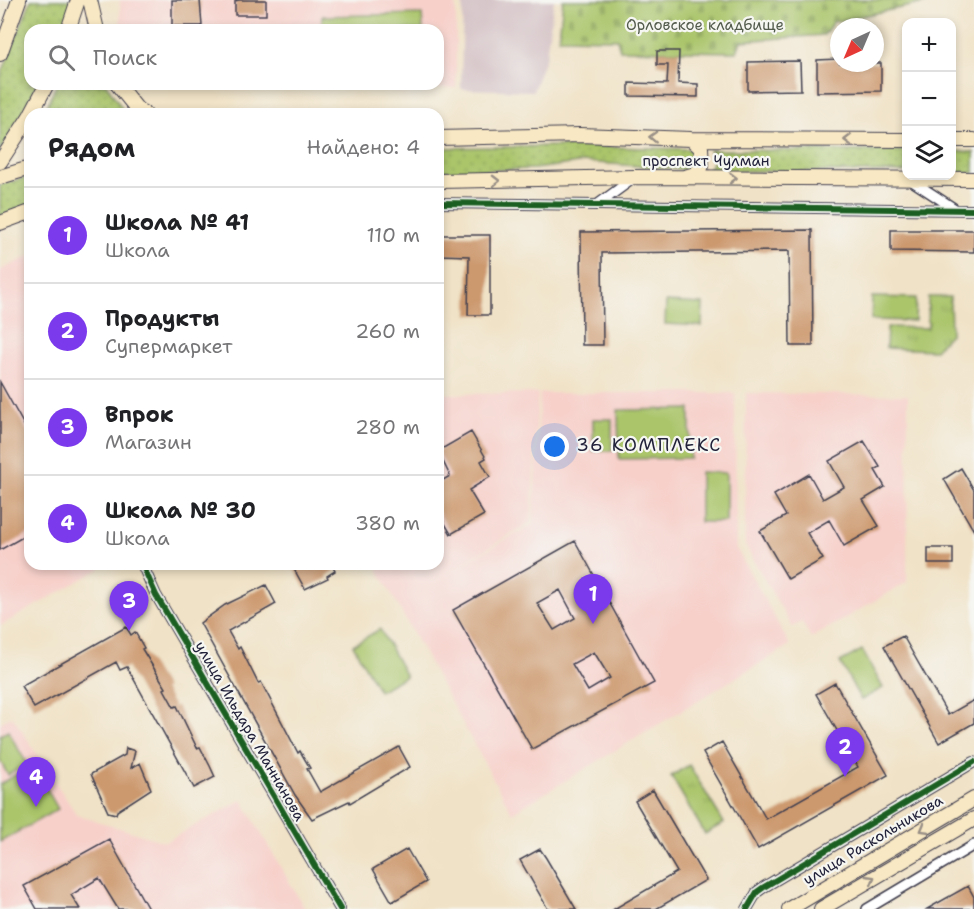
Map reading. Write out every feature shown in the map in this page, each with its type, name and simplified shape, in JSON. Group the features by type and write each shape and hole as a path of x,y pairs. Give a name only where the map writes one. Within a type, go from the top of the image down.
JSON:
{"main road":[{"path":"0,54 20,0"},
{"path":"70,24 78,0"},
{"path":"90,0 96,24"},
{"path":"35,108 44,90"},
{"path":"122,90 136,108"},
{"path":"0,162 24,126"},
{"name":"проспект Чулман","path":"444,138 580,135 691,139 902,140"},
{"path":"685,177 695,174 702,166 701,148 691,139"},
{"path":"956,140 974,140"},
{"path":"0,177 24,170"},
{"name":"проспект Чулман","path":"444,182 634,177 902,179"},
{"name":"проспект Чулман","path":"956,179 974,179"},
{"path":"0,223 24,214"},
{"name":"улица Раскольникова","path":"789,909 974,799"},
{"path":"821,909 974,819"}],"street":[{"path":"597,205 634,177"},
{"path":"911,180 957,210"},
{"path":"444,203 974,210"},
{"name":"улица Ильдара Маннанова","path":"145,570 159,600 340,909"},
{"path":"747,909 757,892 764,887 974,762"},
{"path":"867,909 974,845"}],"shaded area":[{"path":"120,0 456,0 456,88 444,88 444,24 120,24"},
{"path":"463,0 554,0 546,55 533,91 461,89"},
{"path":"24,259 24,570 98,570 0,626 0,270"},
{"path":"538,393 531,522 425,586 533,524 540,393 735,393 736,548 790,645 512,813 378,570 444,570 444,394"},
{"path":"746,393 908,395 907,582 811,638 802,622 792,627 745,545"},
{"path":"12,716 77,815 165,842 242,800 305,909 0,909 0,723"}],"green space":[{"path":"31,0 74,0 64,24 24,24 24,90 36,90 0,152 0,78"},
{"name":"Орловское кладбище","path":"563,0 939,0 852,18 830,18 830,26 824,35 741,41 737,52 620,50 617,39 559,38"},
{"path":"422,14 423,24 322,24 322,16"},
{"path":"54,90 110,90 122,108 46,108"},
{"path":"560,146 689,149 695,153 696,163 690,170 585,162 534,169 444,171 444,148"},
{"path":"709,150 902,151 902,172 708,171 714,159"},
{"path":"956,151 974,152 974,173 956,173"},
{"path":"24,178 24,208 0,217 0,185"},
{"path":"872,297 916,298 915,321 871,320"},
{"path":"928,297 950,297 951,333 935,350 886,348 887,327 928,328"},
{"path":"666,302 703,304 702,326 665,324"},
{"path":"690,409 690,458 619,459 618,410"},
{"path":"593,419 612,419 612,451 593,451"},
{"path":"700,472 726,473 726,522 700,522"},
{"path":"380,629 406,676 379,691 353,645"},
{"path":"862,650 883,688 861,700 840,662"},
{"path":"8,731 27,764 8,775 0,761 0,735"},
{"path":"33,765 58,809 0,842 0,784"},
{"path":"689,765 724,823 705,834 671,776"}],"building":[{"path":"172,0 200,0 202,24 172,24"},
{"path":"266,0 266,15 235,15 235,1"},
{"path":"657,51 679,51 678,83 698,84 698,97 629,96 629,83 667,84 668,65 657,65"},
{"path":"830,59 830,72 881,72 881,91 817,92 817,60"},
{"path":"800,61 801,90 748,91 748,62"},
{"path":"812,230 813,346 790,346 789,251 602,253 603,345 582,345 581,232"},
{"path":"891,230 974,230 974,252 891,251"},
{"path":"444,235 490,235 490,315 468,315 469,256 444,255"},
{"path":"0,382 24,425 24,536 0,550"},
{"path":"471,432 486,458 481,461 490,477 469,490 484,515 451,534 444,522 444,480 450,476 444,464 444,448"},
{"path":"864,441 880,467 875,470 885,487 863,500 879,526 844,546 829,520 807,533 823,559 788,579 760,531 786,516 774,495 809,474 823,499 844,487 829,461"},
{"path":"961,468 974,490 974,531 944,479"},
{"path":"575,541 654,683 532,749 453,610","holes":["560,590 575,618 554,630 537,603","594,652 610,678 588,691 572,664"]},
{"path":"928,548 953,548 953,564 928,564"},
{"path":"295,570 334,570 327,576 328,578 305,589"},
{"path":"266,585 276,604 228,631 238,649 240,647 258,683 261,682 298,753 300,751 310,768 307,769 320,792 399,747 410,767 350,803 349,801 312,819 295,795 200,623 225,605"},
{"path":"126,627 131,635 135,632 144,648 142,649 166,688 164,689 174,707 177,706 197,748 200,747 215,777 194,788 127,667 120,670 116,662 34,708 21,686"},
{"path":"903,636 948,715 974,700 974,723 939,743 884,646"},
{"path":"835,683 888,775 758,849 703,753 722,742 766,819 858,767 816,694"},
{"path":"126,748 135,751 131,768 140,763 151,789 117,811 116,814 108,812 91,774 125,755"},
{"path":"653,790 706,880 656,909 614,909 677,872 635,801"},
{"path":"109,839 148,909 118,909 99,878 71,895 80,909 37,909 24,886"},
{"path":"407,849 426,882 392,902 373,869"},
{"path":"540,849 576,909 548,909 520,860"},
{"path":"968,886 974,897 974,909 927,909"}],"cycle path":[{"path":"444,203 974,210"},
{"path":"145,570 156,595 340,909"},
{"path":"747,909 757,892 764,887 974,762"}],"place":[{"name":"Школа № 41","path":"593,624"},
{"name":"Впрок","path":"129,631"},
{"name":"Продукты","path":"845,777"},
{"name":"Школа № 30","path":"36,807"}],"district":[{"name":"36 КОМПЛЕКС","path":"649,445"}]}
